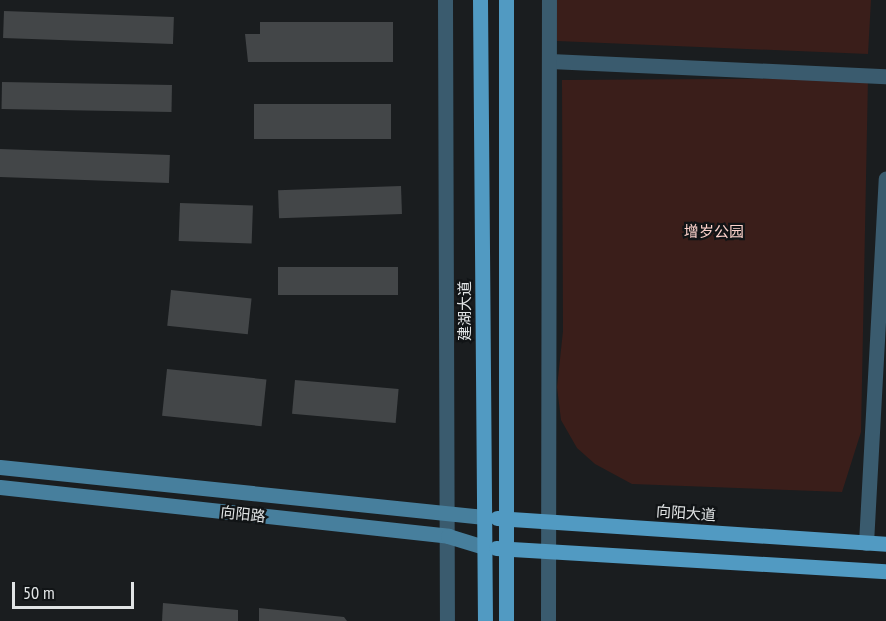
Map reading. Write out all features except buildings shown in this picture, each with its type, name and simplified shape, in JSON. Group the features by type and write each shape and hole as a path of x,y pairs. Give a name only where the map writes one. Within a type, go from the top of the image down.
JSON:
{"main road":[{"name":"建湖大道","path":"480,0 485,621"},
{"path":"506,621 507,0"},
{"name":"向阳大道","path":"484,517 886,544"},
{"path":"484,547 886,571"}],"street":[{"path":"445,0 447,621"},
{"path":"548,621 549,0"},
{"path":"550,61 886,76"},
{"path":"866,543 886,179"},
{"name":"向阳路","path":"0,467 484,517"},
{"name":"向阳路","path":"0,487 448,536 484,547"}],"green space":[{"path":"557,0 871,0 868,54 557,41"},
{"name":"增岁公园","path":"868,78 861,432 842,492 632,484 595,464 577,448 561,420 557,387 563,331 562,80"}]}
